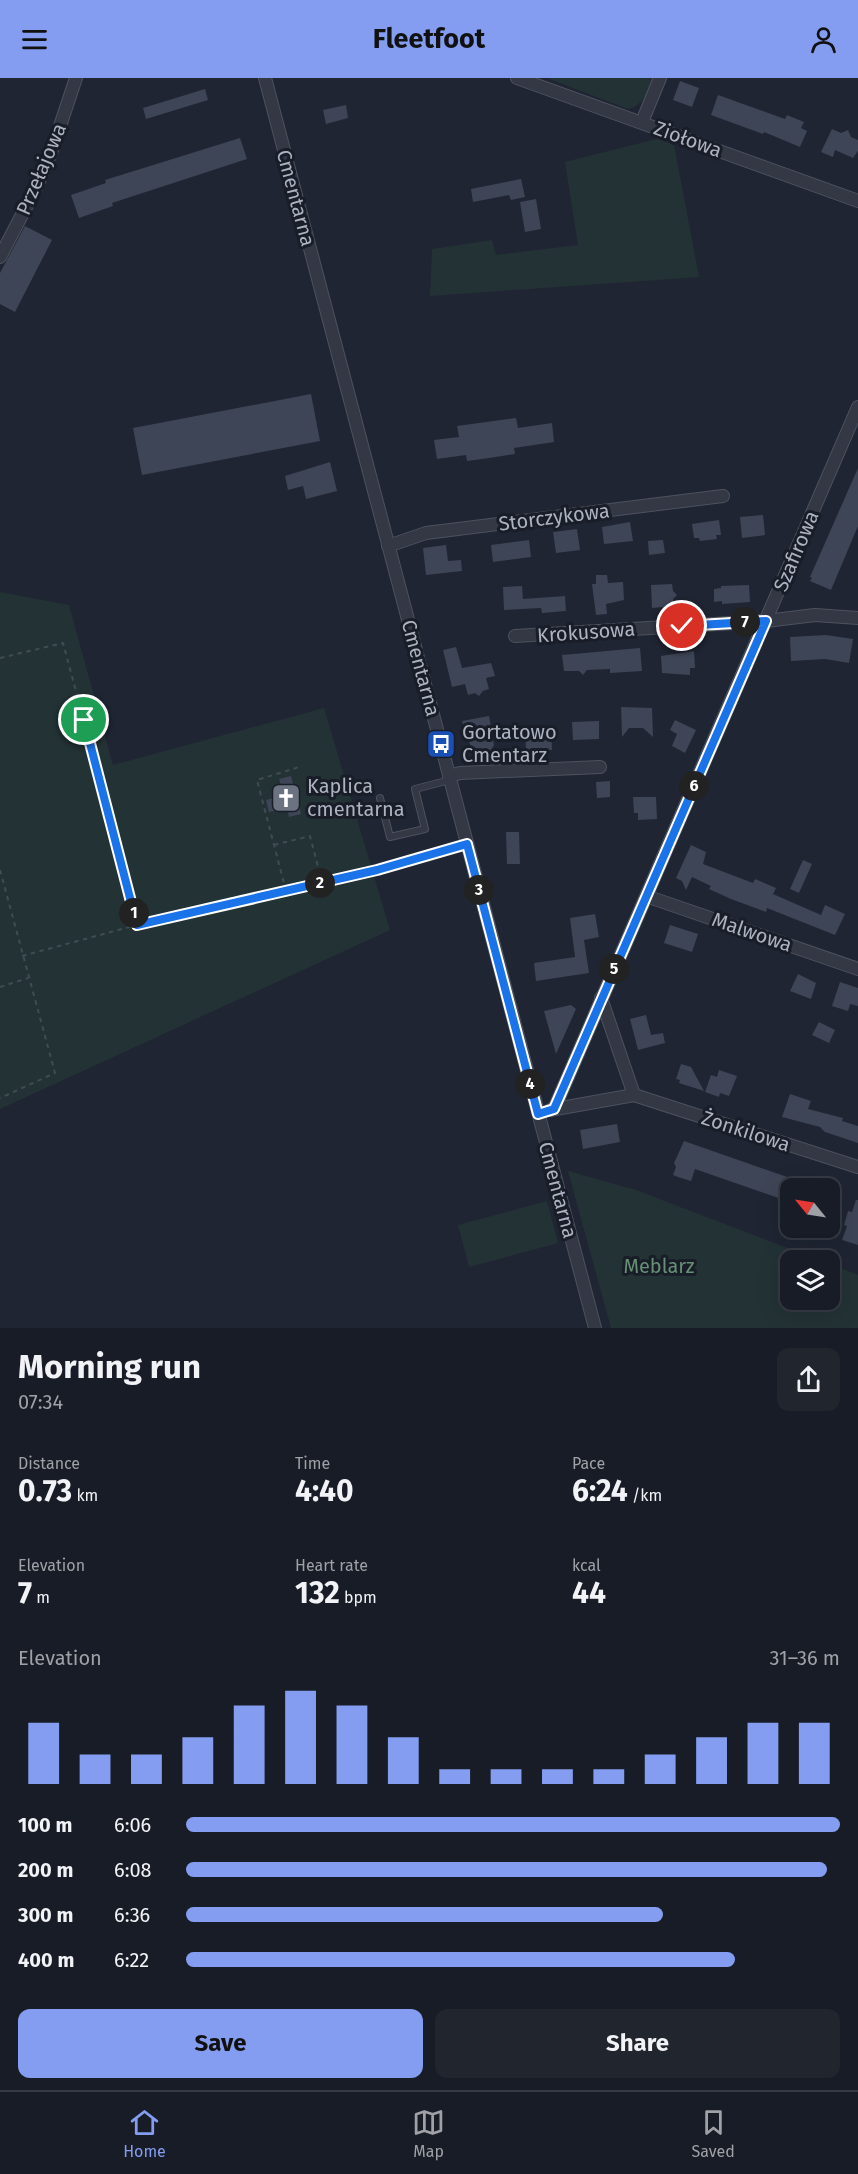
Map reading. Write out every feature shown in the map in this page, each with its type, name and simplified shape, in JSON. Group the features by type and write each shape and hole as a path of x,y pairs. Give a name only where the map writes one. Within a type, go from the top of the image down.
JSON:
{"street":[{"name":"Przełajowa","path":"0,257 36,188 51,153 76,78"},
{"name":"Cmentarna","path":"265,78 595,1328"},
{"name":"Ziołowa","path":"517,78 858,201"},
{"path":"642,122 660,78"},
{"name":"Szafirowa","path":"554,1109 858,407"},
{"name":"Storczykowa","path":"388,546 426,533 723,496"},
{"name":"Krokusowa","path":"515,636 766,621 815,615 858,618"},
{"path":"450,778 460,773 600,767"},
{"name":"Malwowa","path":"646,896 858,969"},
{"path":"601,998 634,1095"},
{"name":"Żonkilowa","path":"554,1109 634,1095 858,1167"},
{"path":"538,1114 554,1109"}],"lane":[{"path":"380,798 390,837 425,829 415,789 450,778"},
{"path":"377,870 467,844"}],"path":[{"path":"0,658 63,643 137,925"},
{"path":"286,891 257,780 299,767"},
{"path":"274,845 310,836 322,882"},
{"path":"0,870 55,1073 0,1098"},
{"path":"22,956 137,925 377,870"},
{"path":"0,987 28,978"}],"green space":[{"path":"547,78 654,78 645,98 628,109"},
{"path":"657,139 674,145 699,277 430,296 432,249 492,240 496,255 578,245 565,162"},
{"path":"0,592 69,605 113,765 324,708 390,930 0,1109"},
{"name":"Meblarz","path":"568,1171 636,1190 793,1250 780,1250 780,1310 840,1310 840,1268 858,1275 858,1328 611,1328"},
{"path":"547,1201 558,1243 469,1267 458,1225"}],"building":[{"path":"680,81 699,88 692,107 673,100"},
{"path":"205,89 208,100 146,119 143,108"},
{"path":"718,95 785,119 787,115 804,122 801,128 807,131 800,147 764,132 763,134 711,115"},
{"path":"346,105 348,118 326,124 323,110"},
{"path":"832,129 841,133 848,130 851,137 858,140 858,151 853,158 835,150 833,157 821,152"},
{"path":"240,138 247,159 112,203 113,206 79,218 71,195 106,183 105,180"},
{"path":"521,179 525,197 511,200 509,195 473,202 471,189"},
{"path":"536,199 541,229 525,232 520,202"},
{"path":"25,226 52,240 15,312 0,304 0,273"},
{"path":"311,394 320,441 142,475 133,428"},
{"path":"516,418 518,428 552,423 554,442 514,448 515,454 489,458 467,461 466,455 437,459 434,440 459,437 457,426"},
{"path":"330,462 337,491 306,499 303,486 288,490 285,476"},
{"path":"858,468 858,526 831,590 810,581 812,578 810,577"},
{"path":"763,515 765,535 742,538 740,517"},
{"path":"719,520 721,535 716,535 717,539 700,541 699,538 694,538 692,524"},
{"path":"630,522 633,541 604,544 602,527"},
{"path":"577,529 580,550 556,553 553,532"},
{"path":"529,540 531,557 493,562 491,545"},
{"path":"663,540 665,553 649,555 648,541"},
{"path":"446,545 448,561 461,560 462,571 426,575 423,548"},
{"path":"596,575 607,575 608,583 623,582 624,600 606,604 607,614 596,615 592,584 596,584"},
{"path":"672,584 673,591 677,595 673,599 674,606 652,608 651,585"},
{"path":"749,585 750,602 722,604 722,601 714,602 714,589 721,588 721,586"},
{"path":"522,586 523,599 565,596 566,611 542,613 541,608 504,610 503,587"},
{"path":"826,635 853,639 849,663 825,659 791,661 790,637"},
{"path":"456,647 462,668 491,663 495,676 486,678 489,689 483,691 479,696 475,693 468,695 465,684 452,687 443,650"},
{"path":"640,648 642,671 610,673 610,669 587,670 583,675 579,671 564,671 562,655"},
{"path":"694,651 695,668 690,668 690,675 662,673 661,656"},
{"path":"621,707 652,708 653,737 643,728 629,728 622,737"},
{"path":"489,716 494,745 490,752 473,753 462,721"},
{"path":"675,720 696,730 685,753 672,746 677,734 670,730"},
{"path":"599,721 599,739 573,740 572,722"},
{"path":"525,730 551,730 552,750 526,751"},
{"name":"Kaplica cmentarna","path":"291,776 301,814 289,817 287,808 269,812 266,800 284,795 279,779"},
{"path":"610,781 610,797 597,798 596,782"},
{"path":"633,797 656,797 657,819 638,820 638,813 634,813"},
{"path":"506,832 519,832 520,864 507,864"},
{"path":"691,845 706,852 703,864 753,883 755,879 776,888 773,894 821,915 825,905 845,914 835,935 767,908 766,912 731,899 709,889 711,886 692,877 686,890 682,881 676,878"},
{"path":"803,860 812,864 799,893 790,889"},
{"path":"595,914 599,937 584,940 589,973 536,981 534,963 575,957 570,918"},
{"path":"670,925 698,934 692,952 664,943"},
{"path":"798,974 816,983 811,999 790,991"},
{"path":"840,982 858,988 858,1006 850,1004 848,1011 832,1006"},
{"path":"571,1005 576,1009 556,1054 544,1011"},
{"path":"646,1015 651,1035 663,1033 665,1043 638,1050 630,1019"},
{"path":"819,1022 835,1030 829,1043 812,1035"},
{"path":"681,1064 691,1067 704,1091 679,1083 680,1080 676,1079"},
{"path":"719,1070 737,1076 729,1096 720,1093 719,1097 705,1092 711,1075 717,1077"},
{"path":"790,1094 811,1101 808,1109 843,1118 842,1121 858,1126 858,1143 825,1132 820,1127 782,1117"},
{"path":"617,1124 620,1142 583,1149 580,1130"},
{"path":"684,1141 790,1178 780,1178 780,1199 695,1169 691,1181 678,1177 673,1175 676,1167 674,1163"},
{"path":"858,1200 858,1245 842,1240 847,1226 844,1225 848,1211 852,1212"}],"place":[{"name":"Gortatowo Cmentarz","path":"441,744"},
{"name":"Kaplica cmentarna","path":"286,798"}],"route":[{"path":"84,720 137,925 377,870 467,844 538,1114 554,1109 766,621 682,626"}]}
